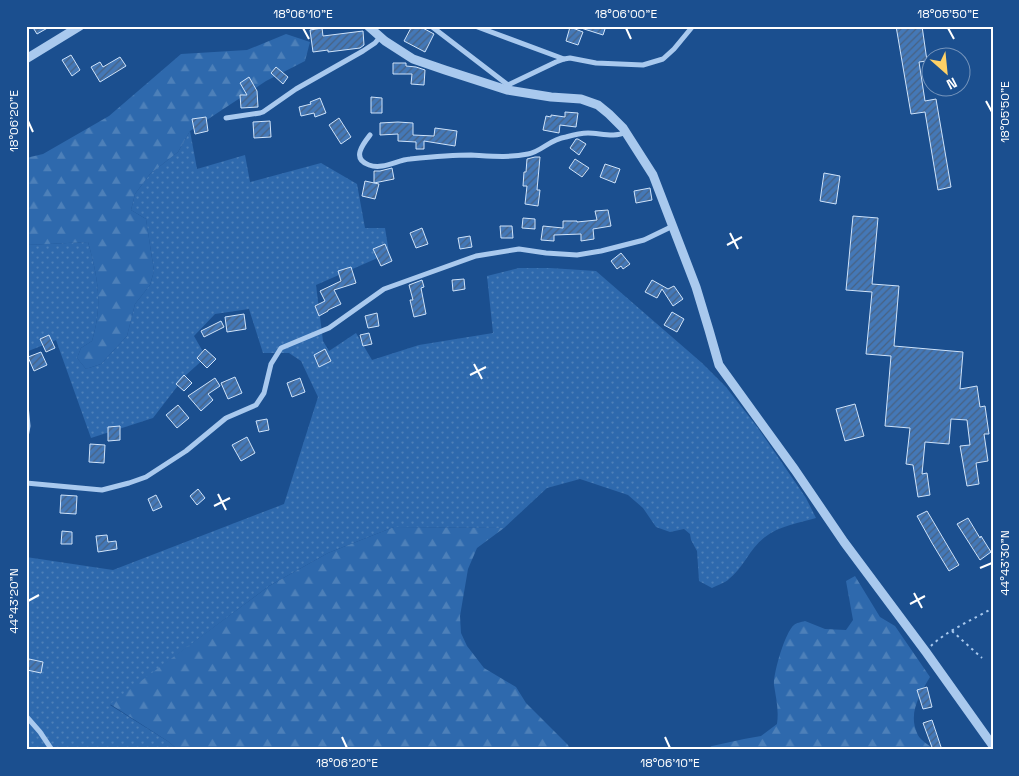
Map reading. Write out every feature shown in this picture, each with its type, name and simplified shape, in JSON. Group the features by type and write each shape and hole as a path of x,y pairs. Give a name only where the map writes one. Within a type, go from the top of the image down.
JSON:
{"street":[{"path":"26,59 80,26"},
{"path":"368,26 385,41 413,58 445,70 508,87 589,102 609,114 626,132 653,175 696,287 710,330 718,365 993,746"},
{"path":"431,26 508,87"},
{"path":"436,30 441,26"},
{"path":"475,26 564,59"},
{"path":"508,87 564,59 570,58 596,63 643,65 662,59 674,49 693,26"},
{"path":"226,118 263,112 296,89 363,51 380,37"},
{"path":"370,135 359,151 360,156 362,161 369,166 380,166 405,159 424,157 469,155 516,156 531,154 558,138 587,133 617,135 626,132"},
{"path":"26,483 102,490 129,484 146,477 186,451 226,418 256,405 264,393 271,364 281,348 328,328 384,289 476,256 519,249 577,255 644,240 673,226"},
{"path":"26,405 28,426 26,437"},
{"path":"26,716 52,750"}],"path":[{"path":"935,642 993,608"},
{"path":"952,632 982,658"}],"green space":[{"path":"286,34 310,42 305,61 266,81 190,131 178,152 150,174 135,194 131,210 146,219 154,271 150,285 135,304 127,336 101,364 86,369 77,358 81,348 92,341 98,303 97,279 88,242 26,245 26,158 43,154 109,116 181,54 247,50"},
{"path":"190,131 197,169 245,155 250,182 321,163 357,184 365,228 385,228 389,253 316,285 323,341 329,351 356,333 372,360 419,345 493,333 487,276 519,268 596,271 702,363 726,387 758,428 806,498 816,518 789,525 771,533 760,541 734,574 725,582 712,588 699,581 697,551 690,534 684,529 670,532 656,527 643,508 628,495 580,479 547,488 504,528 394,527 328,553 269,586 110,705 169,742 178,750 26,750 26,557 113,570 284,504 318,397 301,361 289,353 263,353 249,309 215,314 194,336 206,357 186,375 153,418 91,438 56,340 26,352 26,245 88,242 97,279 98,303 92,341 81,348 77,358 86,369 101,364 127,336 135,304 150,285 154,271 146,219 131,210 135,194 150,174 178,152"},
{"path":"394,527 504,528 477,548 468,569 460,616 461,633 467,646 484,668 516,687 526,703 568,745 570,750 178,750 169,742 110,704 269,586 328,553"},
{"path":"855,576 880,617 895,626 930,677 916,704 914,718 918,735 931,747 931,750 705,750 712,746 761,736 777,724 774,680 780,654 787,636 794,625 805,621 825,629 846,630 853,620 846,581"}],"building":[{"path":"32,26 51,26 37,34"},
{"path":"412,26 419,26 434,34 425,52 404,41"},
{"path":"582,26 606,26 603,35 581,28"},
{"path":"896,26 922,26 925,48 922,48 922,62 919,62 922,98 925,98 925,101 936,99 951,187 938,190 925,112 911,114"},
{"path":"570,27 583,32 578,45 566,41"},
{"path":"322,28 323,36 363,31 364,45 360,48 313,52 310,30"},
{"path":"71,55 80,70 72,76 62,60"},
{"path":"120,57 126,66 100,82 91,67 100,62 103,67"},
{"path":"393,63 406,63 406,66 425,70 424,85 411,84 412,74 393,74"},
{"path":"276,67 288,77 283,84 271,73"},
{"path":"249,77 257,91 258,107 241,108 240,95 247,95 240,83"},
{"path":"371,97 382,98 382,113 371,113"},
{"path":"320,98 326,113 315,117 314,113 301,116 299,107 311,104 310,102"},
{"path":"565,112 578,113 576,127 560,125 559,133 543,130 546,116 565,117"},
{"path":"206,117 208,131 195,134 192,119"},
{"path":"339,118 351,137 341,144 329,125"},
{"path":"270,121 271,137 254,138 253,122"},
{"path":"380,123 413,123 413,135 434,136 435,128 457,131 455,146 424,141 424,149 416,149 416,142 398,141 398,134 380,135"},
{"path":"576,139 586,144 579,155 570,148"},
{"path":"540,157 537,190 540,190 538,206 525,204 527,186 523,186 527,159"},
{"path":"575,159 589,168 582,177 569,168"},
{"path":"605,164 620,169 615,183 600,177"},
{"path":"392,168 394,179 374,183 374,171"},
{"path":"824,173 840,176 836,204 820,201"},
{"path":"365,181 379,184 375,199 362,196"},
{"path":"650,188 652,200 636,203 634,191"},
{"path":"608,210 611,226 593,229 594,239 581,241 581,234 554,235 554,241 541,240 543,226 563,228 563,221 597,220 595,211"},
{"path":"853,216 878,218 872,284 899,286 894,346 963,352 960,389 977,386 980,407 985,406 989,434 984,434 988,461 976,463 979,484 967,486 960,446 970,445 967,420 951,419 949,444 925,442 922,474 927,473 930,495 918,497 913,465 906,464 910,428 885,426 891,356 866,354 872,292 846,290"},
{"path":"523,218 535,219 535,229 522,228"},
{"path":"500,226 512,226 513,238 501,238"},
{"path":"422,228 428,244 416,248 410,233"},
{"path":"470,236 472,247 460,249 458,238"},
{"path":"385,244 392,261 381,266 373,249"},
{"path":"621,253 630,264 623,269 621,266 617,269 611,261"},
{"path":"351,267 356,283 334,290 341,304 319,316 315,306 325,301 320,291 341,281 338,271"},
{"path":"464,279 465,289 453,291 452,280"},
{"path":"422,280 424,287 421,288 426,314 414,317 410,300 413,300 409,285"},
{"path":"652,280 668,289 674,286 683,299 673,306 662,289 657,298 645,292"},
{"path":"672,312 684,319 677,332 664,325"},
{"path":"377,313 379,326 368,328 365,316"},
{"path":"244,314 246,329 227,332 225,317"},
{"path":"221,321 224,327 204,337 201,331"},
{"path":"369,333 372,344 363,346 360,335"},
{"path":"49,335 55,348 46,352 40,339"},
{"path":"205,349 216,359 207,368 197,358"},
{"path":"325,349 331,361 319,367 314,355"},
{"path":"41,352 47,365 34,371 28,357"},
{"path":"184,375 192,383 184,391 176,384"},
{"path":"235,377 242,393 228,399 221,383"},
{"path":"215,378 220,386 208,394 213,400 201,411 188,396"},
{"path":"300,378 305,392 292,397 287,383"},
{"path":"855,404 864,436 845,441 836,409"},
{"path":"178,405 189,418 177,428 166,415"},
{"path":"267,419 269,430 259,432 256,421"},
{"path":"120,426 120,440 108,441 108,427"},
{"path":"247,437 255,453 241,461 232,445"},
{"path":"90,444 105,445 104,463 89,462"},
{"path":"198,489 205,498 197,505 190,496"},
{"path":"61,495 77,496 76,514 60,513"},
{"path":"156,495 162,507 153,511 148,499"},
{"path":"927,511 959,565 949,571 917,516"},
{"path":"968,518 991,552 980,560 957,524"},
{"path":"62,531 72,532 72,544 61,544"},
{"path":"107,535 108,542 116,541 117,549 98,552 96,536"},
{"path":"29,659 43,662 41,673 27,670"},
{"path":"927,687 932,707 923,709 917,690"},
{"path":"932,720 942,750 933,750 923,723"}]}
